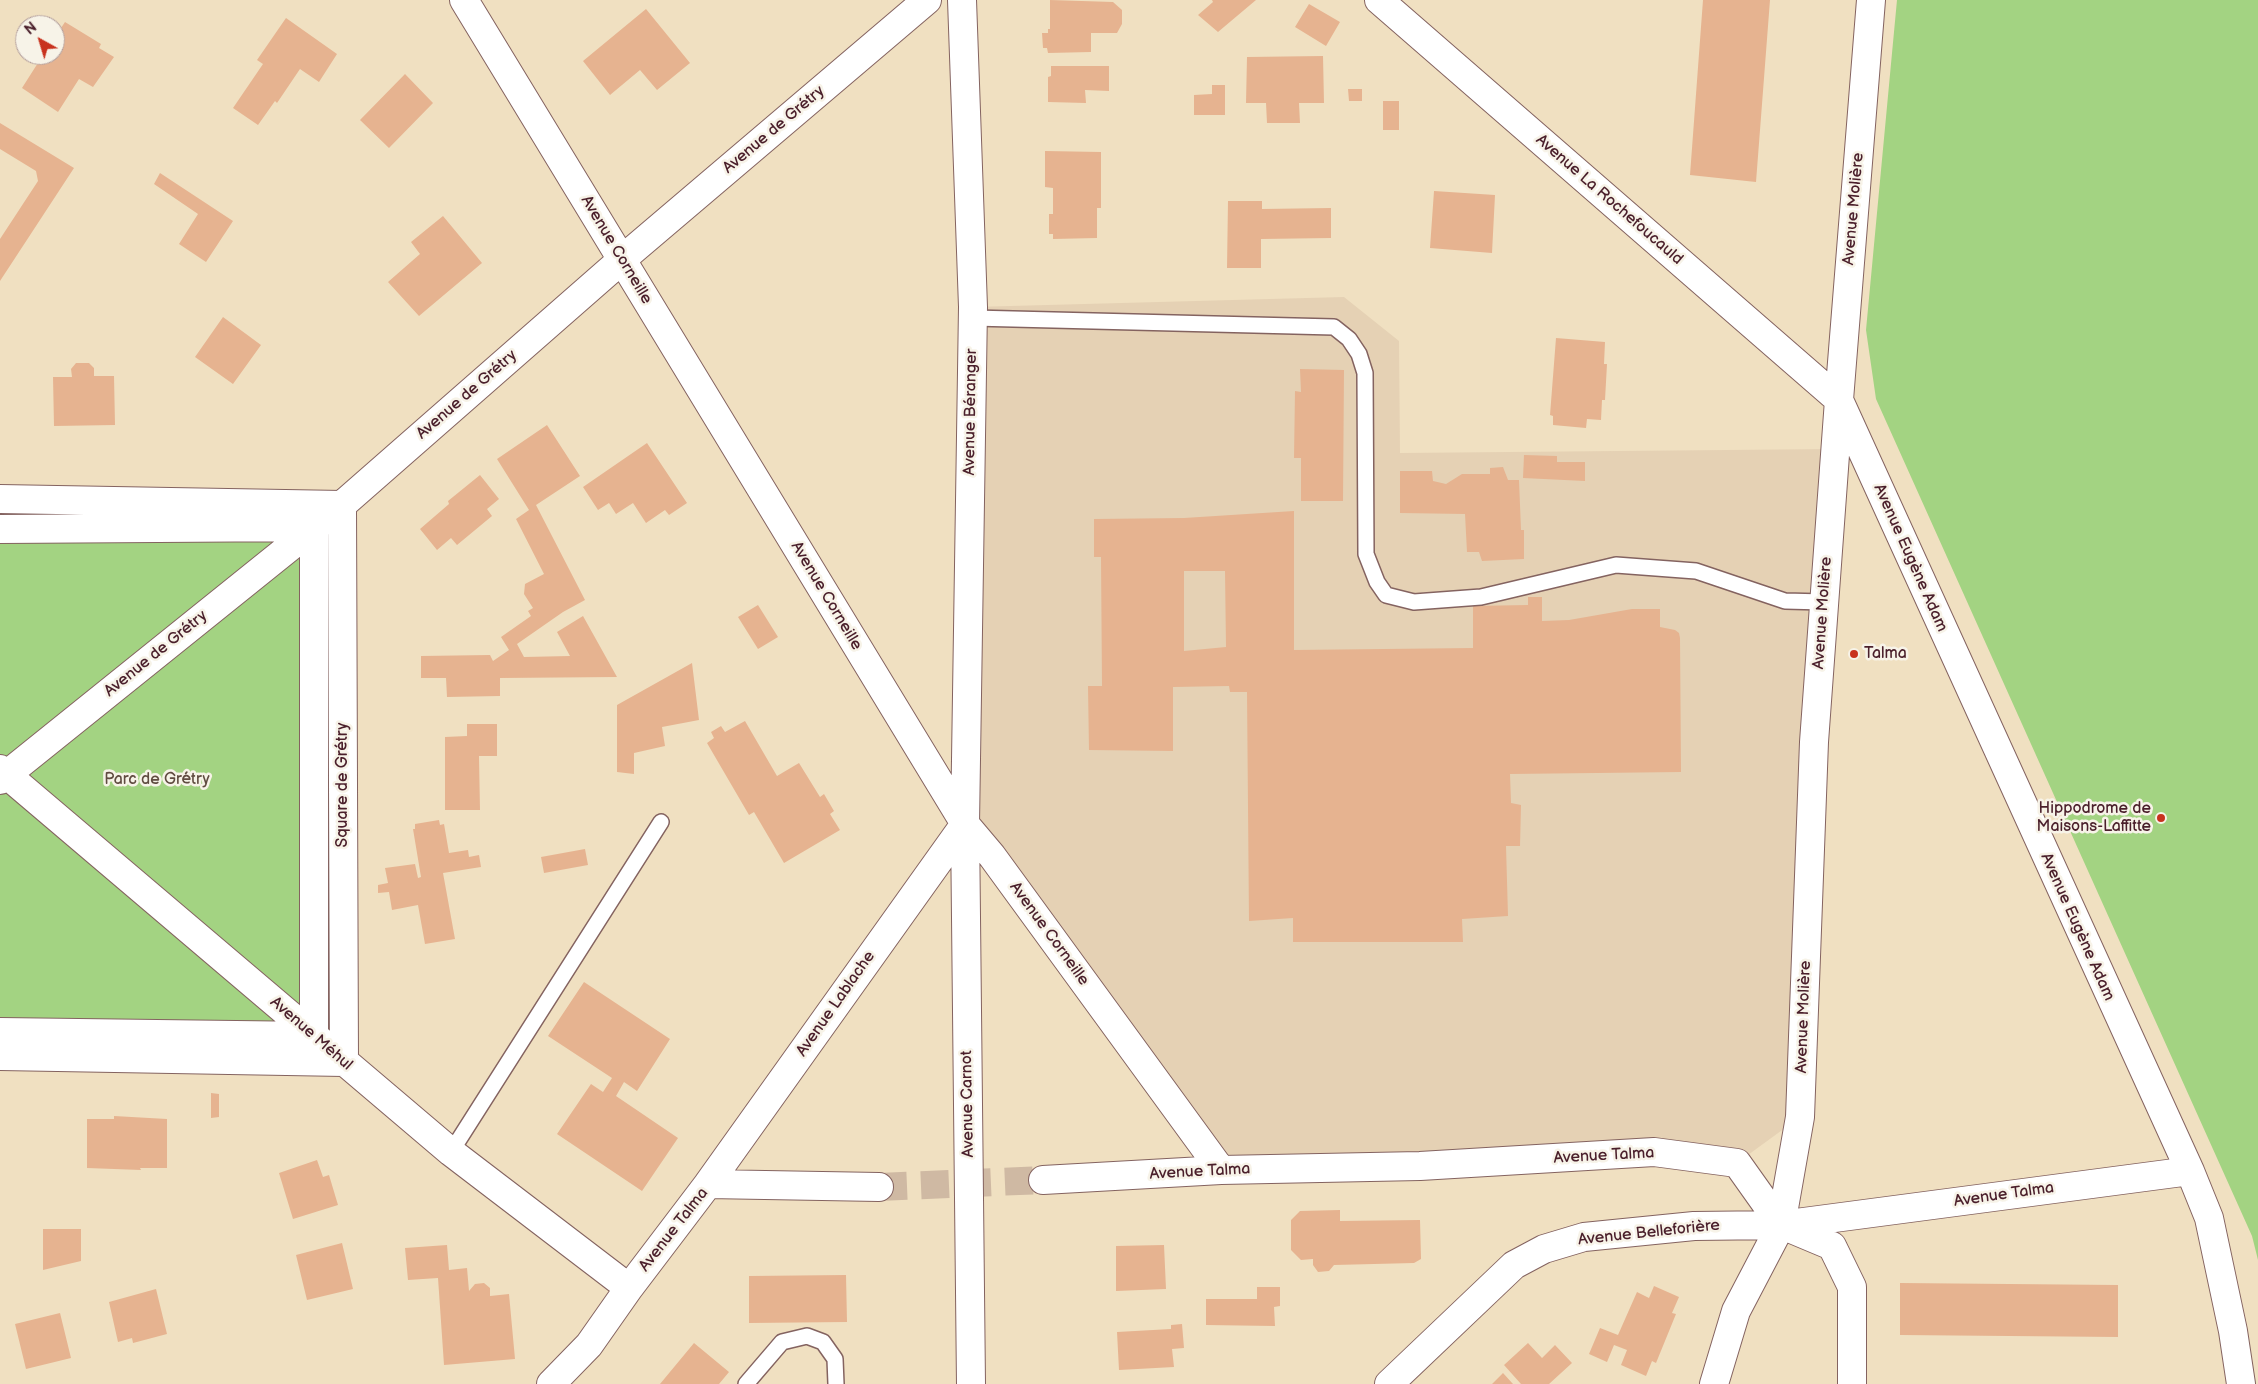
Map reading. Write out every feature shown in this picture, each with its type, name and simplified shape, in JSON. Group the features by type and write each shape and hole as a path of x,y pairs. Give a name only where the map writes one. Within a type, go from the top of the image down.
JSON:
{"street":[{"name":"Avenue Corneille","path":"464,0 965,824 992,856 1222,1170"},
{"name":"Avenue de Grétry","path":"2,775 342,505 622,260 927,0"},
{"name":"Avenue Béranger","path":"962,0 973,318 965,824"},
{"name":"Avenue La Rochefoucauld","path":"1379,0 1839,400"},
{"name":"Avenue Molière","path":"1714,1384 1736,1311 1781,1225 1800,1116 1814,742 1871,0"},
{"name":"Avenue Eugène Adam","path":"1839,400 2190,1171 2209,1218 2233,1332 2241,1384"},
{"path":"0,499 342,505"},
{"name":"Square de Grétry","path":"342,505 344,1062"},
{"path":"0,529 314,527"},
{"name":"Square de Grétry","path":"314,527 314,1036"},
{"name":"Avenue Méhul","path":"2,775 451,1152 629,1288"},
{"name":"Avenue Lablache","path":"708,1184 965,824"},
{"name":"Avenue Carnot","path":"965,824 972,1384"},
{"path":"0,1032 314,1036"},
{"path":"0,1056 344,1062"},
{"name":"Avenue Talma","path":"1043,1180 1222,1170 1420,1166 1654,1152 1737,1163 1781,1225 2190,1171"},
{"name":"Avenue Talma","path":"551,1384 589,1345 629,1288 708,1184 879,1187"},
{"path":"1781,1225 1832,1246 1852,1287 1852,1384"},
{"name":"Avenue Belleforière","path":"1390,1384 1514,1265 1544,1249 1584,1237 1685,1227 1781,1225"}],"lane":[{"path":"973,318 1334,327 1349,339 1359,354 1365,373 1366,554 1377,582 1386,594 1414,602 1480,597 1616,565 1696,571 1785,601 1824,602"},
{"path":"451,1152 661,822"},
{"path":"746,1384 782,1342 807,1336 823,1342 835,1359 836,1384"}],"shaded area":[{"path":"1344,297 1399,341 1400,453 1835,449 1800,1117 1737,1163 1221,1170 965,824 973,307"}],"green space":[{"name":"Hippodrome de Maisons-Laffitte","path":"1897,0 2258,0 2258,1260 2252,1236 1876,399 1866,330"},
{"name":"Parc de Grétry","path":"314,527 314,1036 0,1032 0,529"}],"building":[{"path":"1050,0 1113,2 1122,10 1122,24 1117,33 1091,33 1091,52 1048,53 1047,48 1043,48 1042,33 1048,33 1048,29 1050,29"},
{"path":"1212,0 1256,0 1218,32 1198,15 1213,2"},
{"path":"1703,0 1770,0 1756,182 1690,175"},
{"path":"1309,4 1340,22 1326,46 1295,27"},
{"path":"646,9 690,63 657,90 640,70 610,95 583,61"},
{"path":"286,18 337,54 319,82 300,69 277,103 275,101 258,125 233,108 263,64 257,60"},
{"path":"65,22 101,44 99,48 114,57 93,87 79,79 58,112 22,88 37,65 65,65"},
{"path":"1323,56 1324,103 1299,103 1300,123 1267,123 1266,103 1246,103 1247,57"},
{"path":"1051,66 1109,66 1109,91 1085,90 1086,103 1048,102 1048,77 1051,76"},
{"path":"405,74 433,103 389,148 360,120"},
{"path":"1212,85 1225,85 1225,115 1194,115 1194,95 1212,94"},
{"path":"1348,89 1362,89 1362,101 1349,101"},
{"path":"1383,101 1399,101 1399,130 1383,130"},
{"path":"0,123 74,168 0,281 0,239 38,181 36,171 0,149"},
{"path":"1045,151 1101,152 1101,208 1097,208 1097,238 1053,239 1053,234 1049,234 1049,214 1053,214 1053,188 1045,187"},
{"path":"160,173 233,221 206,262 179,244 198,214 154,184"},
{"path":"1434,191 1495,195 1492,253 1430,248"},
{"path":"1228,201 1262,201 1262,209 1331,208 1331,238 1261,239 1261,268 1227,268"},
{"path":"443,216 482,263 419,316 388,282 420,254 411,242"},
{"path":"223,317 261,345 233,384 195,357"},
{"path":"1556,338 1605,342 1604,364 1607,364 1605,400 1602,400 1601,420 1587,419 1586,428 1553,425 1553,416 1550,415"},
{"path":"76,363 89,363 94,368 94,376 114,376 115,425 54,426 53,377 72,377 71,369"},
{"path":"1300,369 1344,370 1343,501 1301,501 1301,458 1294,458 1295,391 1301,392"},
{"path":"547,425 580,476 536,505 585,600 563,612 517,644 524,657 570,656 557,632 583,616 617,677 500,678 500,696 447,697 446,678 421,678 421,656 490,655 493,661 509,650 501,637 531,616 528,611 533,608 524,594 525,584 544,574 516,519 529,510 497,459"},
{"path":"647,443 687,503 669,515 665,510 646,523 633,503 616,514 609,503 598,510 583,487"},
{"path":"1524,455 1557,456 1557,462 1585,462 1585,481 1523,478"},
{"path":"1503,467 1508,480 1519,480 1521,530 1524,530 1524,559 1482,561 1479,552 1467,552 1465,514 1400,513 1400,471 1432,471 1433,481 1446,484 1462,474 1490,474 1490,468"},
{"path":"480,475 499,499 487,509 492,516 457,545 451,538 437,550 420,529 449,504 448,501"},
{"path":"1294,511 1294,650 1473,648 1473,606 1528,605 1528,597 1542,597 1542,621 1569,620 1632,609 1660,609 1660,627 1675,630 1679,633 1680,638 1681,772 1510,774 1511,803 1521,805 1520,846 1506,846 1508,916 1462,919 1463,942 1293,942 1293,918 1249,921 1247,692 1230,692 1229,686 1173,687 1173,751 1089,750 1088,686 1102,686 1101,557 1094,557 1094,519 1184,518","holes":["1184,571 1225,571 1226,647 1184,651"]},
{"path":"758,605 778,637 758,649 738,617"},
{"path":"692,663 699,720 662,727 665,746 634,753 634,774 617,772 617,705"},
{"path":"745,721 777,776 799,763 820,797 824,794 834,811 830,814 840,830 784,863 754,812 749,815 707,743 714,738 711,732 721,726 725,732"},
{"path":"467,724 497,724 497,756 479,756 480,810 445,810 445,737 467,736"},
{"path":"439,820 440,825 444,824 449,853 468,850 469,857 479,855 481,867 443,873 455,939 425,944 418,905 392,910 389,892 378,893 378,885 388,883 385,868 415,864 418,878 421,877 413,829 415,829 415,824"},
{"path":"585,849 588,865 544,873 541,857"},
{"path":"584,982 670,1039 637,1091 624,1082 616,1096 678,1138 642,1191 557,1134 591,1084 603,1092 612,1078 548,1036"},
{"path":"211,1093 219,1094 219,1117 211,1118"},
{"path":"114,1116 167,1119 167,1168 140,1168 141,1170 87,1168 87,1119 114,1119"},
{"path":"317,1160 323,1177 329,1175 338,1205 293,1219 279,1173"},
{"path":"1340,1210 1340,1221 1420,1220 1421,1259 1414,1263 1334,1265 1329,1271 1318,1272 1313,1265 1313,1259 1301,1260 1291,1250 1291,1220 1300,1211"},
{"path":"43,1229 81,1229 81,1261 43,1270"},
{"path":"342,1243 353,1289 307,1300 296,1255"},
{"path":"447,1245 449,1270 467,1268 469,1291 475,1284 484,1283 490,1288 490,1296 509,1294 515,1359 444,1365 438,1278 408,1280 405,1248"},
{"path":"1164,1245 1166,1289 1116,1291 1116,1246"},
{"path":"846,1275 847,1322 749,1323 749,1276"},
{"path":"1900,1283 2118,1285 2118,1337 1900,1335"},
{"path":"1654,1286 1679,1297 1672,1313 1676,1314 1656,1363 1652,1361 1646,1376 1621,1365 1627,1350 1614,1345 1607,1362 1589,1354 1600,1328 1618,1335 1637,1292 1649,1298"},
{"path":"1257,1287 1280,1287 1280,1306 1274,1307 1275,1326 1206,1325 1206,1299 1257,1299"},
{"path":"156,1289 167,1334 133,1343 132,1338 118,1342 109,1302"},
{"path":"60,1313 71,1358 26,1369 15,1324"},
{"path":"1182,1324 1184,1348 1172,1349 1174,1367 1119,1370 1117,1332 1171,1329 1171,1325"},
{"path":"694,1343 729,1372 719,1384 660,1384"},
{"path":"1528,1343 1542,1358 1555,1345 1572,1363 1549,1384 1521,1384 1504,1365"},
{"path":"1503,1373 1513,1384 1492,1384"}],"tunnel":[{"path":"879,1187 1043,1180"}],"place":[{"name":"Talma","path":"1854,654"},
{"name":"Hippodrome de Maisons-Laffitte","path":"2161,818"}]}
